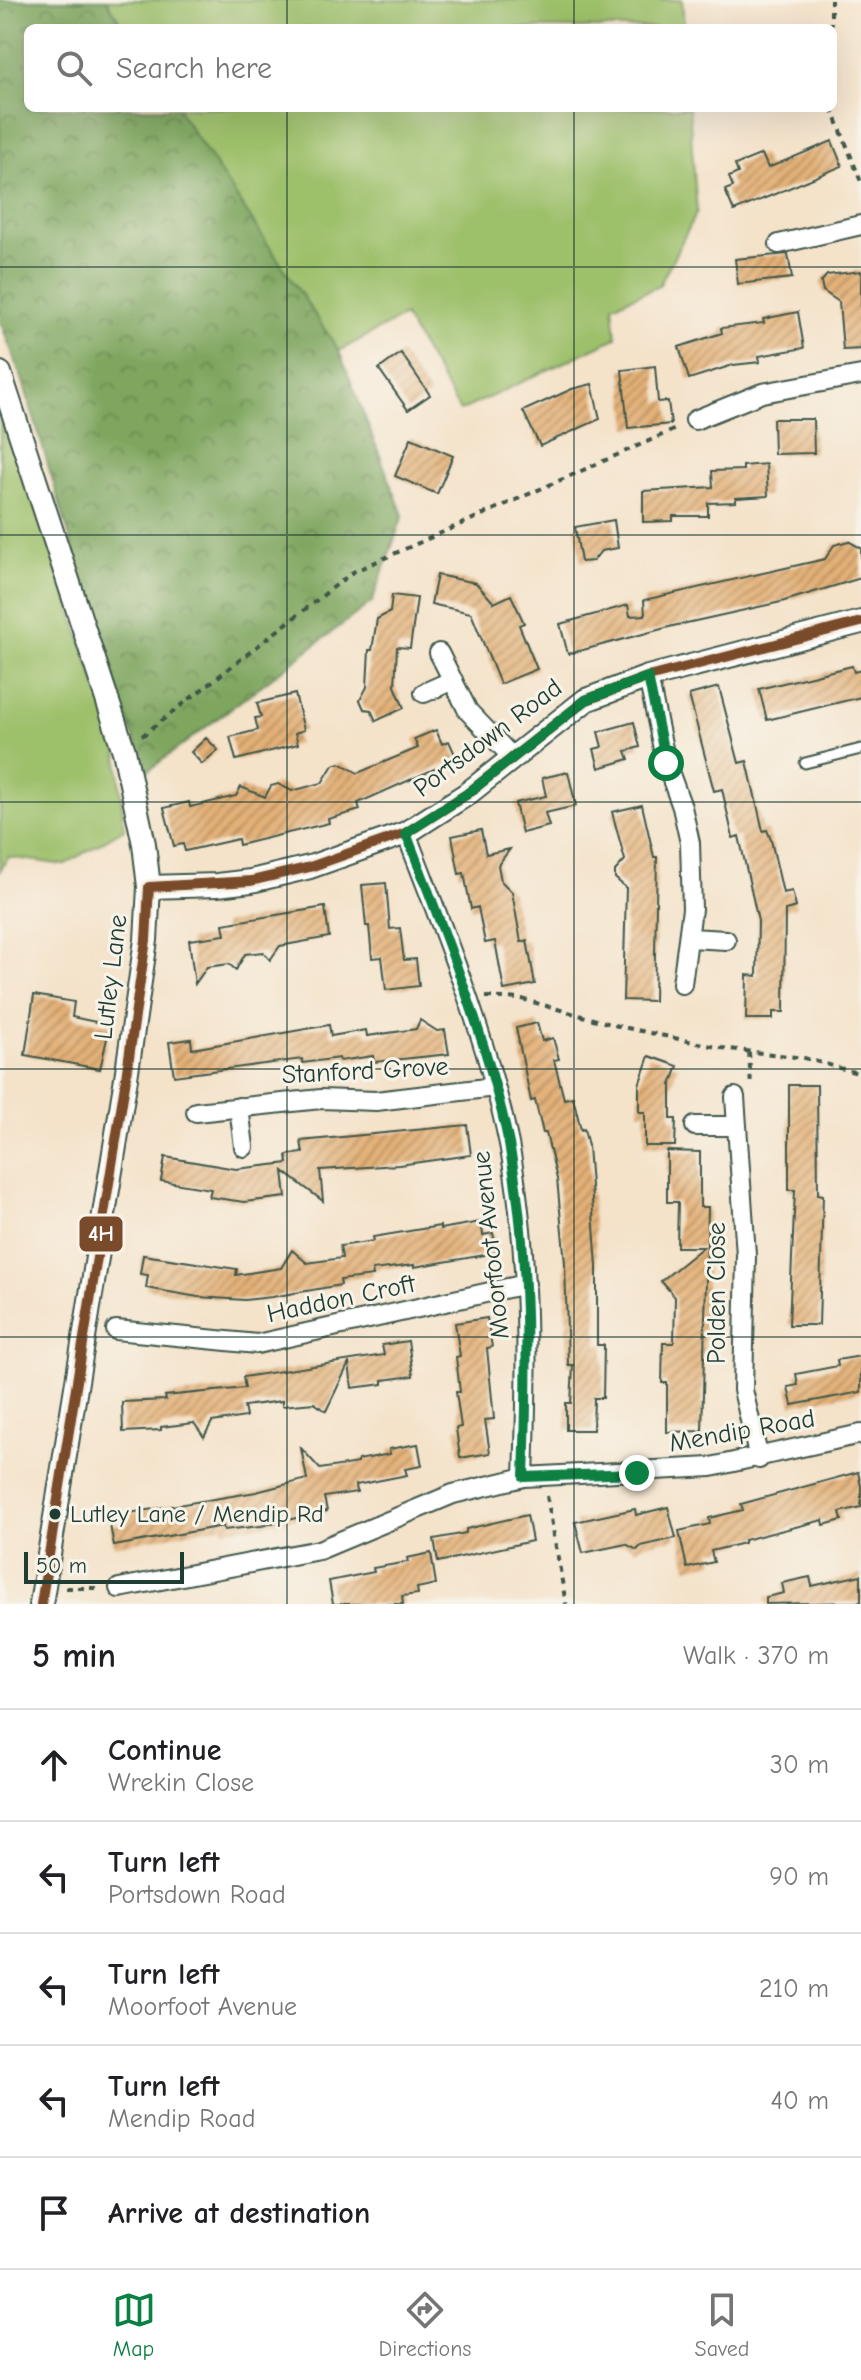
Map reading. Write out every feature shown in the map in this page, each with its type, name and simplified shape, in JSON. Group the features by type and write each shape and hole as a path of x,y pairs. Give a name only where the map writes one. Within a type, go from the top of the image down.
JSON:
{"street":[{"path":"779,244 861,225"},
{"name":"Lutley Lane","path":"0,373 124,751 144,844 149,887 146,940 126,1078 43,1596"},
{"path":"695,420 762,393 861,375"},
{"name":"Portsdown Road","path":"149,887 251,881 310,867 406,833 467,794 586,700 648,677 861,622"},
{"path":"439,653 468,711 512,757"},
{"path":"648,677 666,763 682,807 690,843 692,909 682,984"},
{"path":"424,693 453,680"},
{"name":"Moorfoot Avenue","path":"406,833 468,996 495,1087 516,1191 526,1284 528,1362 524,1477"},
{"path":"690,938 726,940"},
{"name":"Stanford Grove","path":"196,1112 321,1099 376,1101 495,1087"},
{"name":"Polden Close","path":"735,1097 746,1255 743,1390 759,1459"},
{"path":"239,1107 244,1147"},
{"path":"695,1126 735,1126"},
{"name":"Haddon Croft","path":"116,1330 257,1344 526,1284"},
{"name":"Mendip Road","path":"119,1588 319,1550 453,1494 524,1477 711,1467 759,1459 861,1434"}],"lane":[{"path":"805,763 861,749"}],"path":[{"path":"831,0 831,24"},
{"path":"834,112 861,182"},
{"path":"124,751 353,572 695,420"},
{"path":"468,996 522,999 618,1026 721,1048 804,1058 861,1074"},
{"path":"544,1477 566,1604"},
{"path":"43,1596 119,1588"}],"green space":[{"path":"0,0 106,0 121,24 24,24 24,112 180,112 339,351 403,515 372,602 145,773 22,378 0,321"},
{"path":"106,0 682,0 684,24 121,24"},
{"path":"180,112 689,112 697,212 659,286 613,305 616,338 460,411 404,316 339,351"},
{"path":"0,399 117,747 124,829 64,865 8,857 0,871"}],"building":[{"path":"832,141 842,166 734,211 725,190 733,187 729,177 738,173 735,165 762,154 768,168"},
{"path":"788,254 792,278 738,284 735,259"},
{"path":"861,271 861,349 843,350 839,302 823,291 821,282 827,275"},
{"path":"798,312 804,348 759,356 760,362 733,365 689,379 679,347 722,333 721,328 764,323 763,319"},
{"path":"401,353 430,395 408,410 379,369"},
{"path":"655,366 658,402 668,401 671,424 628,428 622,370"},
{"path":"592,384 600,419 540,446 523,411 572,389"},
{"path":"773,419 813,419 814,453 774,454"},
{"path":"411,438 453,456 437,494 395,476"},
{"path":"766,464 768,496 708,503 708,516 673,516 673,521 643,522 643,491 713,487 712,471 743,470 743,466"},
{"path":"614,520 618,548 601,551 593,561 581,562 575,527"},
{"path":"848,541 861,548 861,578 781,602 568,654 560,624 628,605 630,616 645,615 644,600 825,559 834,545"},
{"path":"437,575 476,583 494,603 511,595 524,623 519,625 537,669 500,684 471,613 431,604"},
{"path":"392,595 417,598 410,648 397,647 395,686 404,708 376,721 371,710 364,709 360,700 367,687 369,650 372,650 377,619 390,612"},
{"path":"852,666 854,672 861,670 861,697 767,720 759,689"},
{"path":"719,687 739,763 747,761 763,831 767,830 771,840 783,893 792,891 796,907 785,910 784,1012 773,1012 773,1019 746,1019 747,975 757,976 758,921 739,836 733,838 722,789 714,791 689,695"},
{"path":"295,694 304,730 295,733 298,744 236,760 230,737 258,730 255,718 261,717 257,703"},
{"path":"634,722 640,747 626,751 629,759 599,768 594,749 602,747 598,732"},
{"path":"436,730 442,744 449,741 457,759 358,803 360,810 328,819 329,823 239,845 238,839 185,851 183,844 174,846 164,808 189,802 190,807 236,796 241,787 265,797 271,786 278,784 292,791 322,783 333,765 340,763 358,773 418,748 414,739"},
{"path":"206,738 218,750 202,764 191,752"},
{"path":"568,772 576,806 545,813 549,826 522,833 515,803 546,796 542,778"},
{"path":"642,805 654,857 657,857 654,1001 623,1000 626,888 615,878 615,871 625,860 612,812"},
{"path":"481,830 486,854 510,849 498,865 501,881 512,892 521,942 527,940 535,984 504,990 495,941 485,943 478,907 471,909 464,873 459,874 452,836"},
{"path":"386,883 390,929 400,928 404,960 416,959 419,986 386,990 382,957 372,958 362,885"},
{"path":"325,907 329,937 280,946 270,960 263,952 245,954 236,970 229,964 207,967 195,984 189,940 225,935 223,924"},
{"path":"34,995 74,1002 72,1017 110,1025 100,1069 25,1055"},
{"path":"420,1020 437,1031 445,1030 449,1054 374,1062 373,1056 303,1063 302,1059 174,1076 169,1042 191,1039 192,1049 329,1025 331,1036 366,1030 367,1036 416,1029"},
{"path":"537,1023 542,1041 553,1038 559,1059 554,1060 564,1099 573,1097 588,1146 597,1266 597,1345 604,1345 603,1398 594,1398 593,1430 566,1430 566,1403 571,1403 573,1365 568,1365 565,1263 557,1179 535,1100 531,1101 516,1028"},
{"path":"649,1056 678,1066 671,1085 671,1119 676,1119 675,1146 645,1146 645,1112 639,1112 639,1085"},
{"path":"789,1085 817,1085 818,1194 823,1195 819,1325 789,1325 795,1190 789,1190"},
{"path":"467,1125 471,1155 399,1165 320,1170 323,1201 283,1171 286,1197 244,1202 209,1197 211,1189 161,1181 165,1157 236,1169 288,1163 287,1155 303,1153 301,1141"},
{"path":"667,1151 700,1152 700,1207 708,1207 702,1431 667,1432 667,1383 662,1383 663,1343 674,1343 675,1297 661,1281 703,1247 677,1247 678,1202 667,1202"},
{"path":"481,1222 483,1235 493,1233 497,1253 414,1267 372,1270 373,1276 340,1280 341,1285 272,1297 245,1300 198,1297 146,1288 148,1275 140,1274 143,1255 237,1269 236,1275 281,1268 292,1250 307,1263 342,1258 340,1246 374,1241 373,1237"},
{"path":"487,1318 492,1347 487,1348 494,1419 485,1420 490,1453 460,1458 456,1428 461,1427 456,1392 460,1392 456,1357 460,1356 455,1323"},
{"path":"408,1341 413,1376 352,1388 349,1363 326,1411 314,1403 282,1406 282,1401 244,1406 246,1417 212,1422 204,1437 194,1423 161,1427 161,1430 123,1432 122,1402 166,1400 165,1396 245,1388 243,1377 384,1355 382,1345"},
{"path":"861,1356 861,1392 792,1405 788,1387 798,1385 796,1374 838,1366 837,1360"},
{"path":"418,1444 422,1466 405,1469 407,1475 356,1485 357,1492 324,1497 327,1511 261,1526 224,1530 223,1526 114,1546 110,1525 125,1523 123,1514 256,1492 307,1479 301,1448 320,1469 358,1463 358,1460 390,1454 389,1449"},
{"path":"858,1472 861,1507 840,1512 842,1520 824,1525 823,1520 744,1540 744,1543 711,1551 714,1562 687,1568 679,1531 710,1524 709,1518 743,1510 741,1504"},
{"path":"668,1507 676,1538 641,1546 637,1550 626,1544 583,1553 575,1522 635,1509 636,1515"},
{"path":"527,1515 532,1541 438,1562 434,1539"},
{"path":"431,1553 436,1584 417,1588 418,1594 402,1596 403,1604 333,1604 329,1581 374,1572 373,1568 408,1562 407,1558"},
{"path":"861,1575 861,1602 766,1604 766,1597 784,1593 782,1583 810,1577 812,1586"}],"transit line":[{"name":"4H","path":"41,1604 126,1078 146,940 149,887 251,881 310,867 406,833 467,794 586,700 648,677 861,622"}],"place":[{"name":"Lutley Lane / Mendip Rd","path":"55,1514"}],"route":[{"path":"637,1473 524,1477 528,1362 526,1284 509,1144 468,996 406,833 467,794 586,700 648,677 666,763"}]}
